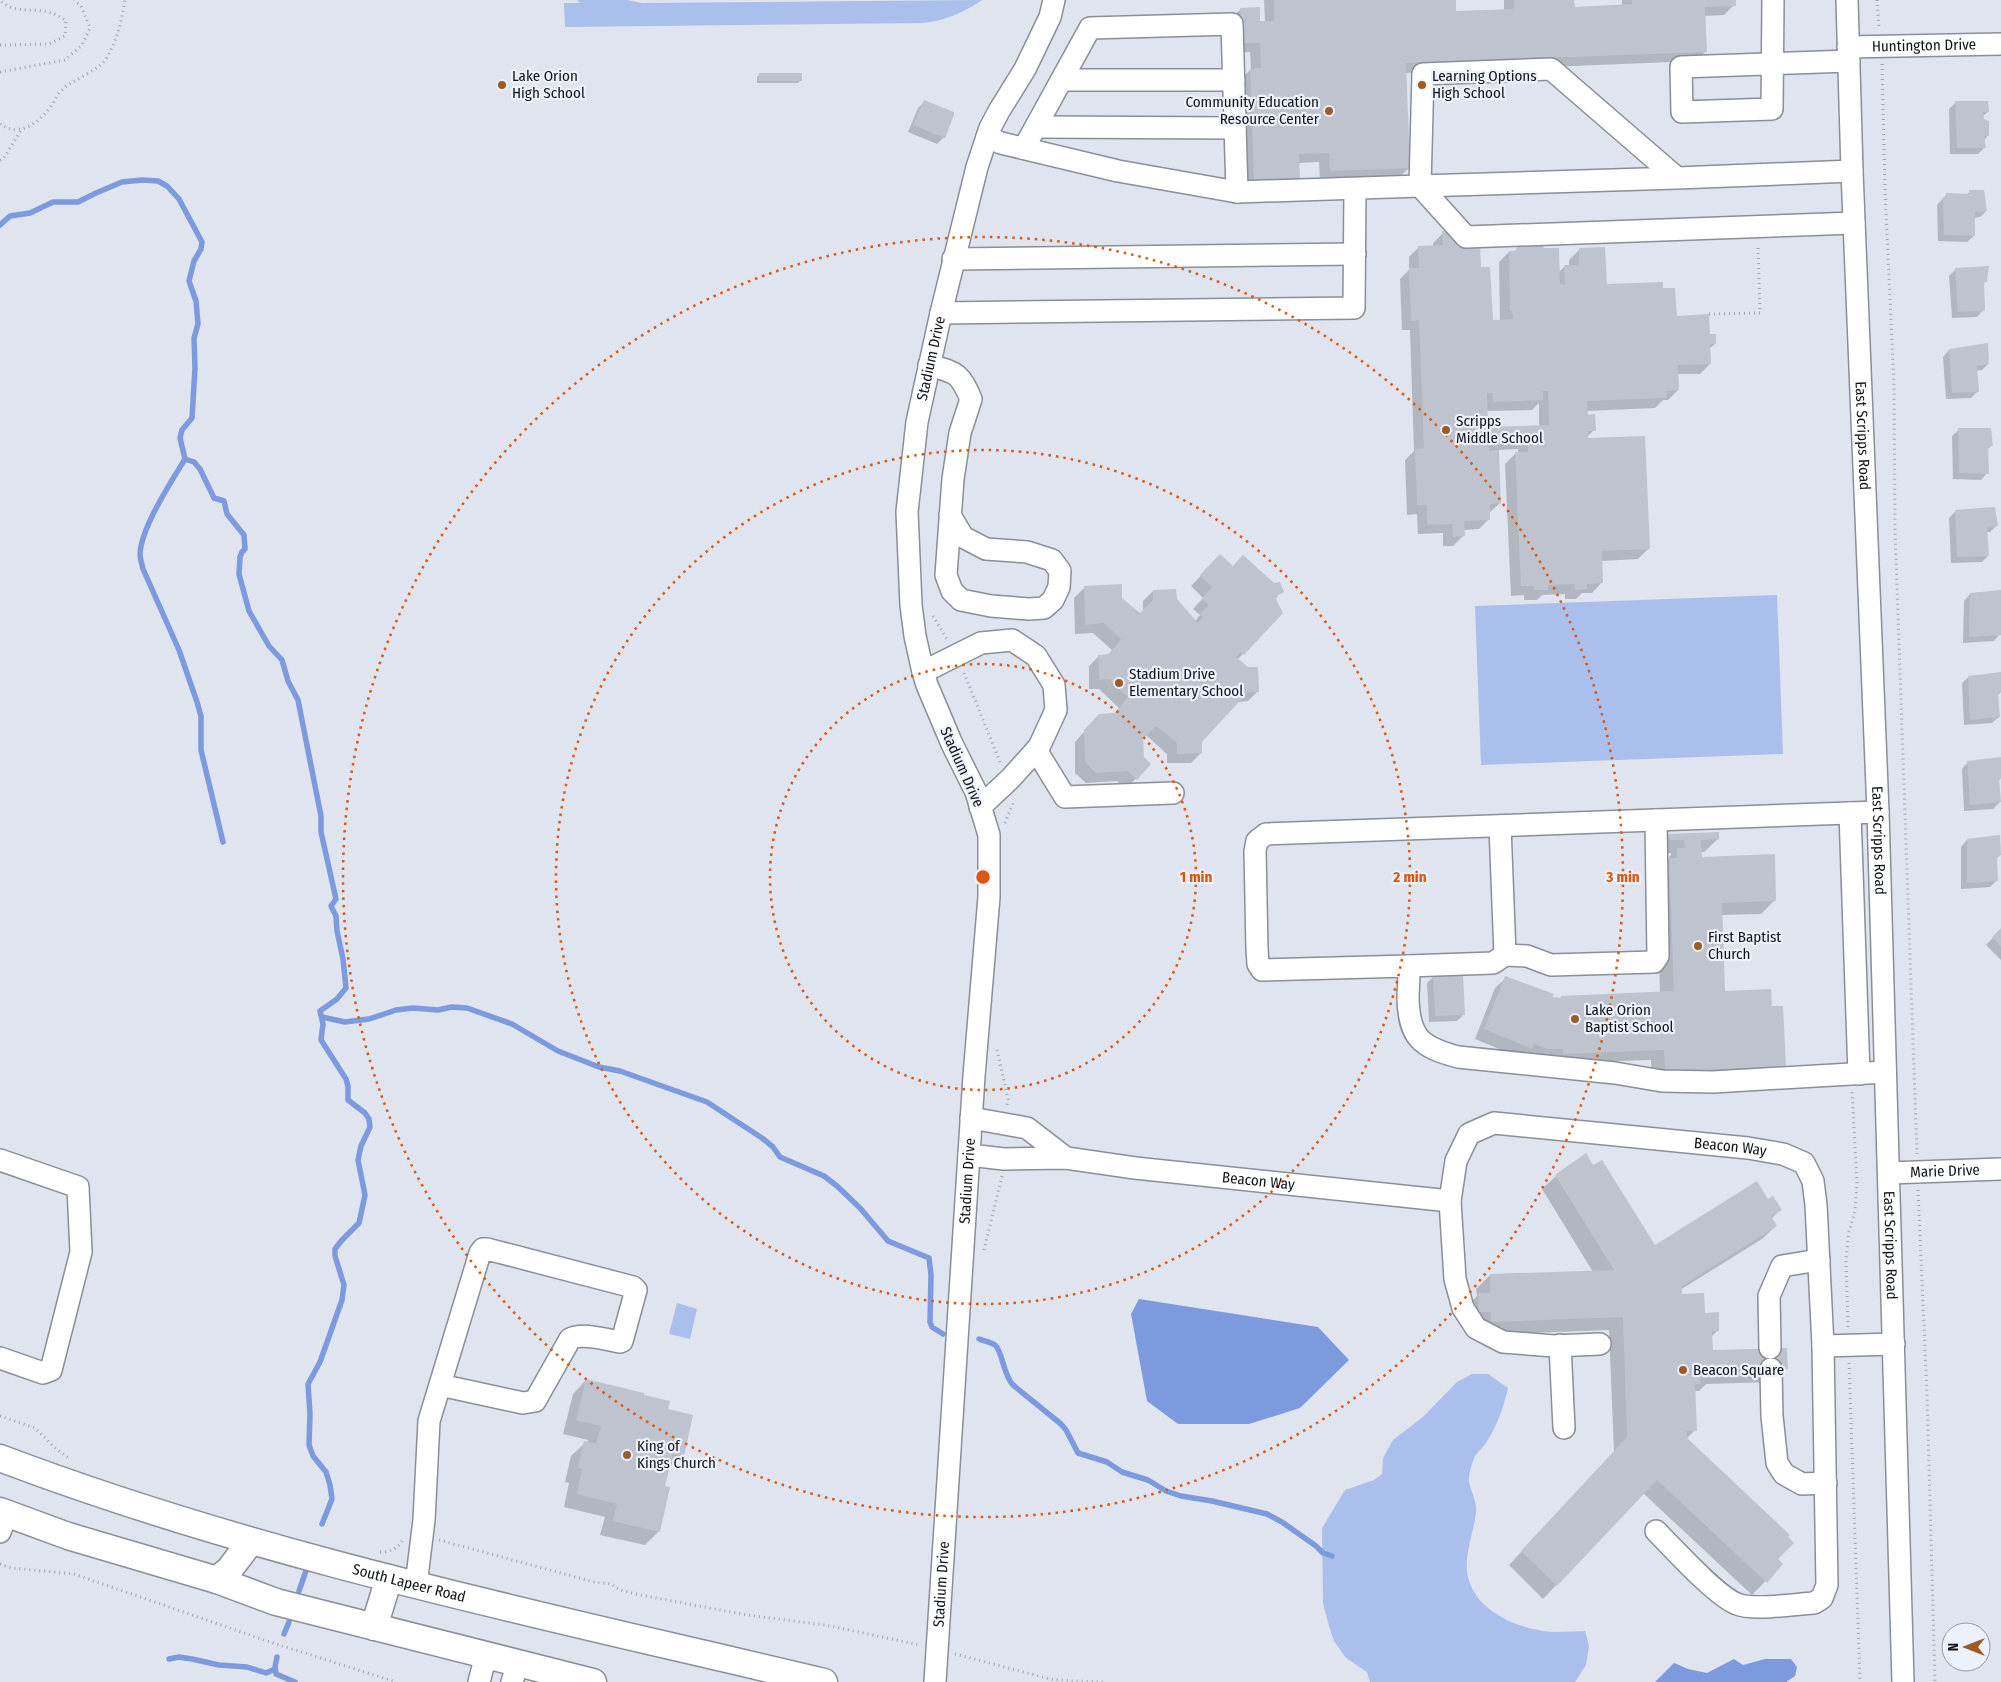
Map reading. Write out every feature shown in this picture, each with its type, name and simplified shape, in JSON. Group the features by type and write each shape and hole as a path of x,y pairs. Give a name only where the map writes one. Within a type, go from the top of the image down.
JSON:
{"main road":[{"name":"South Lapeer Road","path":"0,1458 46,1476 310,1558 824,1682"},
{"path":"2,1519 68,1536 218,1580 276,1602 486,1655 515,1672 593,1682"},
{"path":"218,1580 229,1570 251,1541"},
{"path":"374,1627 389,1578"}],"street":[{"name":"Stadium Drive","path":"935,1682 971,1118 989,898 989,835 976,792 926,685 915,636 911,605 907,512 917,422 953,259 977,167 998,110 1025,69 1050,17 1054,0"},
{"path":"1771,64 1773,0"},
{"name":"East Scripps Road","path":"1847,0 1854,223 1878,812 1903,1682"},
{"path":"1024,148 1090,28 1232,24 1237,192"},
{"name":"Huntington Drive","path":"1771,64 1772,109 1682,112 1681,67 1771,64 1848,54 1881,47 2001,44"},
{"path":"1677,178 1551,69 1423,74 1420,186 1466,237 1854,223"},
{"path":"1062,80 1234,80"},
{"path":"1037,127 1235,128"},
{"path":"987,137 1024,148 1118,170 1237,192 1677,178 1852,170"},
{"path":"941,313 1354,308 1355,189"},
{"path":"953,259 1355,254"},
{"path":"930,365 954,372 962,380 971,399 960,433 953,479 950,515 946,575 952,591 961,600 991,606 1029,609 1044,608 1053,600 1059,587 1060,571 1052,560 1027,552 986,549 963,537 950,515"},
{"path":"923,672 981,643 1012,640 1036,656 1054,685 1056,710 1036,750 1010,779 980,807"},
{"path":"1036,750 1065,797 1173,793"},
{"path":"1656,820 1658,956 1654,962 1552,965 1528,956 1505,955 1493,963 1262,970 1258,964 1257,841 1266,834 1878,812"},
{"path":"1850,813 1855,1074"},
{"path":"1500,826 1505,955"},
{"path":"1408,966 1408,998 1411,1027 1421,1042 1434,1050 1458,1057 1616,1073 1662,1081 1713,1082 1885,1072"},
{"name":"Beacon Way","path":"971,1118 1027,1128 1066,1158"},
{"name":"Beacon Way","path":"1600,1344 1560,1345 1503,1342 1476,1328 1464,1308 1456,1279 1450,1201 1456,1161 1469,1134 1494,1123 1748,1148 1783,1154 1804,1163 1813,1181 1823,1346 1827,1585 1822,1598 1814,1603 1752,1607 1737,1604 1722,1595 1656,1531"},
{"name":"Beacon Way","path":"969,1155 1004,1159 1066,1158 1144,1169 1450,1201"},
{"path":"0,1160 78,1187 81,1252 51,1370 43,1373 0,1358"},
{"name":"Marie Drive","path":"1889,1173 2001,1169"},
{"path":"416,1585 422,1536 427,1432 440,1385 480,1253 483,1250 636,1290 622,1341 574,1336 570,1339 535,1401 523,1402 440,1385"},
{"path":"1819,1260 1782,1266 1769,1296 1772,1416 1777,1463 1784,1474 1802,1484 1826,1483"},
{"path":"1823,1346 1894,1344"},
{"path":"1560,1345 1564,1428"},
{"path":"479,1682 486,1655"}],"path":[{"path":"0,0 4,4 22,10 50,12 66,20 65,36 49,44 0,45"},
{"path":"0,72 65,60 82,45 90,28 82,6 74,0"},
{"path":"0,124 7,129 22,130 28,128 48,110 61,90 105,61 120,32 125,0"},
{"path":"1876,0 1881,47 1884,190 1894,386 1896,530 1935,1682"},
{"path":"0,160 4,158 22,130"},
{"path":"1709,314 1760,313 1758,239"},
{"path":"1855,1074 1857,1183 1855,1211 1849,1232 1846,1259 1860,1682"},
{"path":"0,1416 35,1428 54,1447 77,1462"},
{"path":"373,1551 386,1552 398,1547 405,1535 422,1536 594,1582 611,1584 620,1590 640,1595 747,1615 825,1625 937,1650 1050,1679 1106,1682"},
{"path":"0,1564 12,1568 74,1574 279,1645 396,1682"}],"shaded area":[{"path":"577,0 627,0 642,3 982,0 953,16 922,23 565,27 564,3 580,3"},
{"path":"1777,595 1783,754 1481,765 1475,606"},
{"path":"1139,1299 1318,1327 1349,1360 1300,1408 1249,1424 1178,1424 1147,1401 1131,1314"},
{"path":"677,1303 697,1309 690,1339 669,1334"},
{"path":"1472,1374 1488,1374 1508,1388 1497,1422 1486,1443 1475,1456 1470,1473 1469,1482 1476,1508 1467,1557 1467,1572 1470,1585 1476,1596 1485,1605 1506,1620 1518,1625 1548,1632 1585,1631 1589,1646 1586,1665 1575,1682 1370,1682 1367,1672 1346,1658 1334,1641 1323,1603 1322,1528 1345,1490 1374,1480 1382,1474 1383,1458 1393,1440 1423,1417 1457,1382"},
{"path":"1734,1659 1743,1665 1765,1659 1791,1659 1797,1667 1795,1676 1786,1682 1655,1682 1674,1663 1688,1669 1707,1673"}],"building":[{"name":"Community Education Resource Center","path":"1274,0 1456,0 1456,11 1514,9 1514,0 1574,0 1575,7 1632,4 1632,0 1736,0 1736,6 1705,7 1707,52 1406,63 1410,168 1330,171 1329,153 1299,154 1300,178 1254,180 1250,69 1261,68 1260,43 1241,43 1240,8 1260,7 1260,21 1274,21"},
{"path":"759,73 802,73 802,81 759,81"},
{"path":"924,100 954,112 945,138 913,125"},
{"path":"1955,101 1988,101 1989,112 1983,112 1984,119 1989,121 1989,136 1984,136 1986,148 1957,148"},
{"path":"1969,190 1984,190 1987,211 1975,212 1975,236 1944,235 1943,197 1946,197 1946,193 1969,194"},
{"name":"Scripps Middle School","path":"1442,231 1457,231 1458,247 1480,246 1481,267 1490,267 1493,320 1513,319 1512,311 1510,311 1509,251 1516,251 1517,247 1543,246 1544,248 1559,248 1560,284 1565,285 1564,265 1579,265 1579,248 1605,247 1607,284 1663,282 1663,288 1675,288 1677,316 1709,314 1710,334 1716,334 1716,344 1710,344 1711,364 1678,365 1679,390 1666,391 1667,398 1587,401 1588,415 1595,414 1596,431 1588,431 1588,438 1645,436 1650,549 1602,551 1603,583 1587,584 1587,589 1575,590 1574,584 1548,585 1548,590 1534,590 1534,586 1521,586 1515,452 1528,452 1528,440 1489,441 1489,451 1499,450 1501,503 1490,504 1490,520 1464,521 1465,536 1453,537 1452,524 1427,525 1427,505 1417,505 1415,449 1424,448 1419,320 1411,321 1409,268 1419,268 1418,246 1443,245","holes":["1543,391 1548,391 1549,425 1488,427 1487,393 1492,393 1493,402 1543,400"]},
{"path":"1989,266 1987,282 1984,282 1985,311 1958,312 1955,268"},
{"path":"1988,343 1989,364 1977,366 1979,392 1952,393 1949,349"},
{"path":"1958,428 1991,428 1993,446 1988,446 1989,474 1959,473"},
{"path":"1995,507 1998,526 1987,527 1989,556 1957,557 1955,510"},
{"path":"1220,554 1233,566 1243,555 1274,583 1280,582 1284,592 1275,597 1283,613 1244,655 1241,652 1236,657 1248,667 1258,667 1259,692 1248,692 1202,742 1202,753 1177,754 1177,743 1156,726 1143,739 1144,757 1151,764 1137,780 1128,771 1096,773 1085,762 1084,730 1099,714 1115,713 1128,697 1109,679 1099,680 1098,655 1109,654 1121,639 1104,623 1085,625 1084,586 1122,584 1122,598 1140,613 1153,600 1153,590 1176,589 1177,599 1198,623 1203,617 1200,614 1209,605 1202,599 1212,587 1200,575"},
{"path":"2001,590 2001,635 1969,637 1970,593"},
{"path":"2001,672 2001,692 1998,693 2000,717 1970,720 1968,676"},
{"path":"2001,757 2001,778 1999,778 2001,802 1970,805 1967,761"},
{"name":"First Baptist Church","path":"1719,832 1719,839 1701,840 1702,857 1775,854 1776,901 1722,903 1725,991 1771,989 1772,1006 1783,1006 1786,1067 1665,1071 1664,1050 1563,1054 1563,1049 1548,1049 1534,1044 1532,1049 1484,1029 1505,976 1554,994 1552,997 1561,998 1561,996 1674,991 1669,858 1677,858 1677,848 1685,848 1684,840 1669,840 1668,834"},
{"path":"2000,835 2001,855 1997,856 1998,881 1967,883 1967,839"},
{"path":"2001,928 2001,947 1992,937"},
{"path":"1463,974 1465,1015 1435,1016 1433,975"},
{"name":"Beacon Square","path":"1586,1153 1593,1165 1602,1160 1655,1245 1757,1181 1768,1199 1773,1196 1782,1210 1771,1216 1777,1226 1682,1286 1682,1294 1704,1293 1705,1313 1719,1312 1719,1331 1712,1331 1713,1350 1787,1348 1788,1369 1714,1371 1714,1378 1700,1378 1701,1384 1695,1384 1697,1431 1687,1431 1687,1438 1790,1535 1788,1537 1794,1543 1778,1559 1783,1564 1767,1583 1657,1480 1557,1586 1521,1551 1627,1437 1623,1317 1491,1322 1491,1312 1479,1312 1478,1293 1490,1293 1490,1274 1614,1270 1555,1175"},
{"name":"King of Kings Church","path":"586,1379 670,1401 668,1409 693,1415 684,1456 673,1454 665,1486 670,1487 660,1532 613,1521 617,1504 577,1494 582,1469 578,1468 584,1441 596,1444 601,1426 576,1420"}],"waterway":[{"path":"0,225 10,216 30,213 53,202 78,202 122,182 158,181 167,186 179,199 202,242 201,249 194,261 189,281 196,301 198,324 194,338 195,368 192,418 182,430 180,438 185,459"},
{"path":"185,459 194,462 200,469 214,498 224,501 227,514 244,535 245,549 240,557 239,574 249,611 269,646 282,660 288,681 298,700 321,816 321,832 336,899 331,906 336,916 346,988 337,999 320,1011 323,1024 321,1040 346,1079 348,1100 365,1113 369,1119 370,1127 361,1146 358,1160 365,1195 359,1223 335,1249 335,1256 344,1285 342,1300 320,1362 308,1384 310,1414 309,1445 313,1456 326,1472 332,1499 322,1524"},
{"path":"185,459 145,531 140,556 143,569 179,650 197,702 201,716 201,750 223,842"},
{"path":"322,1017 345,1022 369,1019 396,1010 413,1008 438,1010 452,1007 467,1008 512,1024 558,1051 599,1067 620,1071 707,1102 762,1138 773,1147 780,1157 824,1176 860,1208 888,1241 929,1258 931,1275 930,1322 932,1327 943,1334"},
{"path":"979,1339 989,1342 998,1348 1009,1380 1061,1424 1078,1453 1107,1462 1122,1472 1148,1480 1166,1491 1181,1496 1267,1514 1282,1522 1323,1553 1332,1556"},
{"path":"299,1591 308,1565"},
{"path":"284,1634 289,1622"},
{"path":"169,1659 179,1657 219,1665 247,1667 266,1673 275,1669"},
{"path":"277,1657 276,1674 295,1682"}],"place":[{"name":"Lake Orion High School","path":"502,85"},
{"name":"Learning Options High School","path":"1422,85"},
{"name":"Community Education Resource Center","path":"1329,111"},
{"name":"Scripps Middle School","path":"1446,430"},
{"name":"Stadium Drive Elementary School","path":"1119,683"},
{"name":"First Baptist Church","path":"1698,946"},
{"name":"Lake Orion Baptist School","path":"1575,1019"},
{"name":"Beacon Square","path":"1683,1370"},
{"name":"King of Kings Church","path":"627,1455"}]}
